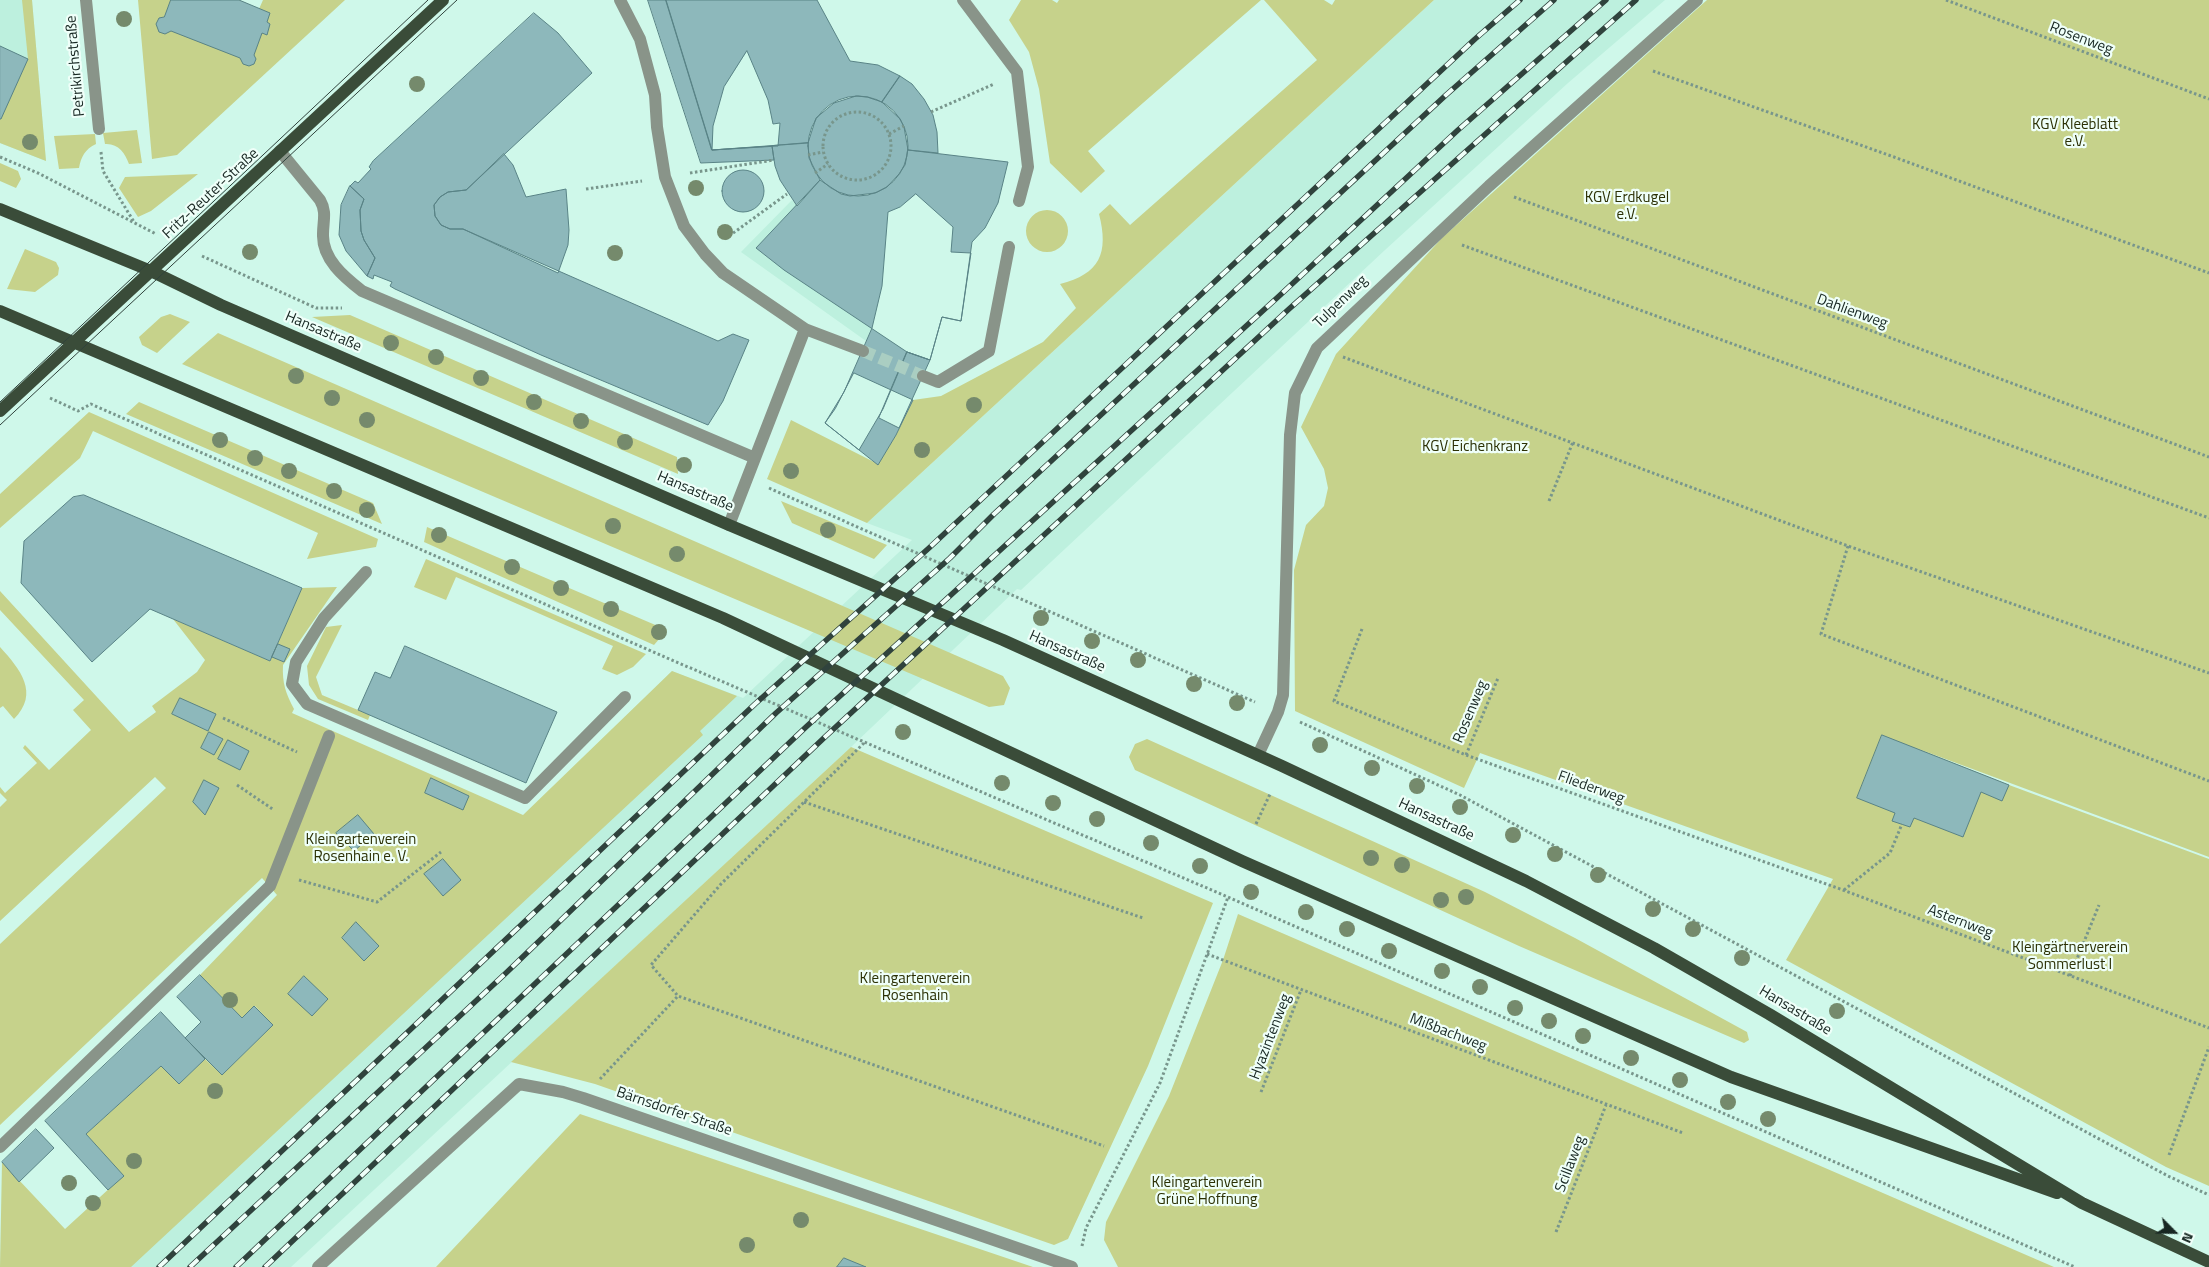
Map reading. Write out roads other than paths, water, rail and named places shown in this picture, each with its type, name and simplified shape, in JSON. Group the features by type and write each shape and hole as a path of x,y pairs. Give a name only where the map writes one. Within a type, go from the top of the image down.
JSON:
{"main road":[{"name":"Fritz-Reuter-Straße","path":"0,411 443,0"},
{"name":"Hansastraße","path":"0,209 151,271 221,305 729,525 1003,640 1258,755 1526,881 1654,948 1769,1014 2082,1203"},
{"name":"Hansastraße","path":"0,311 723,618 1242,861 1731,1078 2082,1203 2209,1262"}],"street":[{"name":"Petrikirchstraße","path":"86,0 98,129"},
{"path":"620,0 640,39 653,86 660,154 665,177 684,226 705,254 723,273 805,329 863,351"},
{"path":"963,0 1017,72 1028,167 1019,201"},
{"name":"Tulpenweg","path":"1258,755 1278,712 1282,695 1290,435 1295,393 1316,348 1488,186 1697,0"},
{"path":"280,151 320,200 325,209 323,236 327,254 342,276 362,291 755,458"},
{"path":"923,376 938,382 989,351 1010,247"},
{"path":"729,525 805,329"},
{"path":"366,572 324,618 296,662 292,684 307,704 525,798 626,697"},
{"path":"0,1147 270,886 329,736"},
{"name":"Bärnsdorfer Straße","path":"318,1267 519,1084 564,1092 583,1098 1072,1267"}],"tunnel":[{"path":"863,351 923,376"}],"tram line":[{"path":"0,402 428,0"},
{"path":"0,425 457,0"}],"railway":[{"path":"159,1267 755,704 929,548 1475,39 1520,0"},
{"path":"190,1267 506,973 776,713 950,558 994,514 1446,95 1554,0"},
{"path":"236,1267 806,727 1278,297 1458,130 1606,0"},
{"path":"265,1267 826,736 1289,309 1636,0"}],"park label":[{"name":"KGV Kleeblatt e.V.","path":"2075,134"},
{"name":"KGV Erdkugel e.V.","path":"1627,206"},
{"name":"KGV Eichenkranz","path":"1475,447"},
{"name":"Kleingartenverein Rosenhain e. V.","path":"361,848"},
{"name":"Kleingärtnerverein Sommerlust I","path":"2070,956"},
{"name":"Kleingartenverein Rosenhain","path":"915,988"},
{"name":"Kleingartenverein Grüne Hoffnung","path":"1207,1192"}]}
